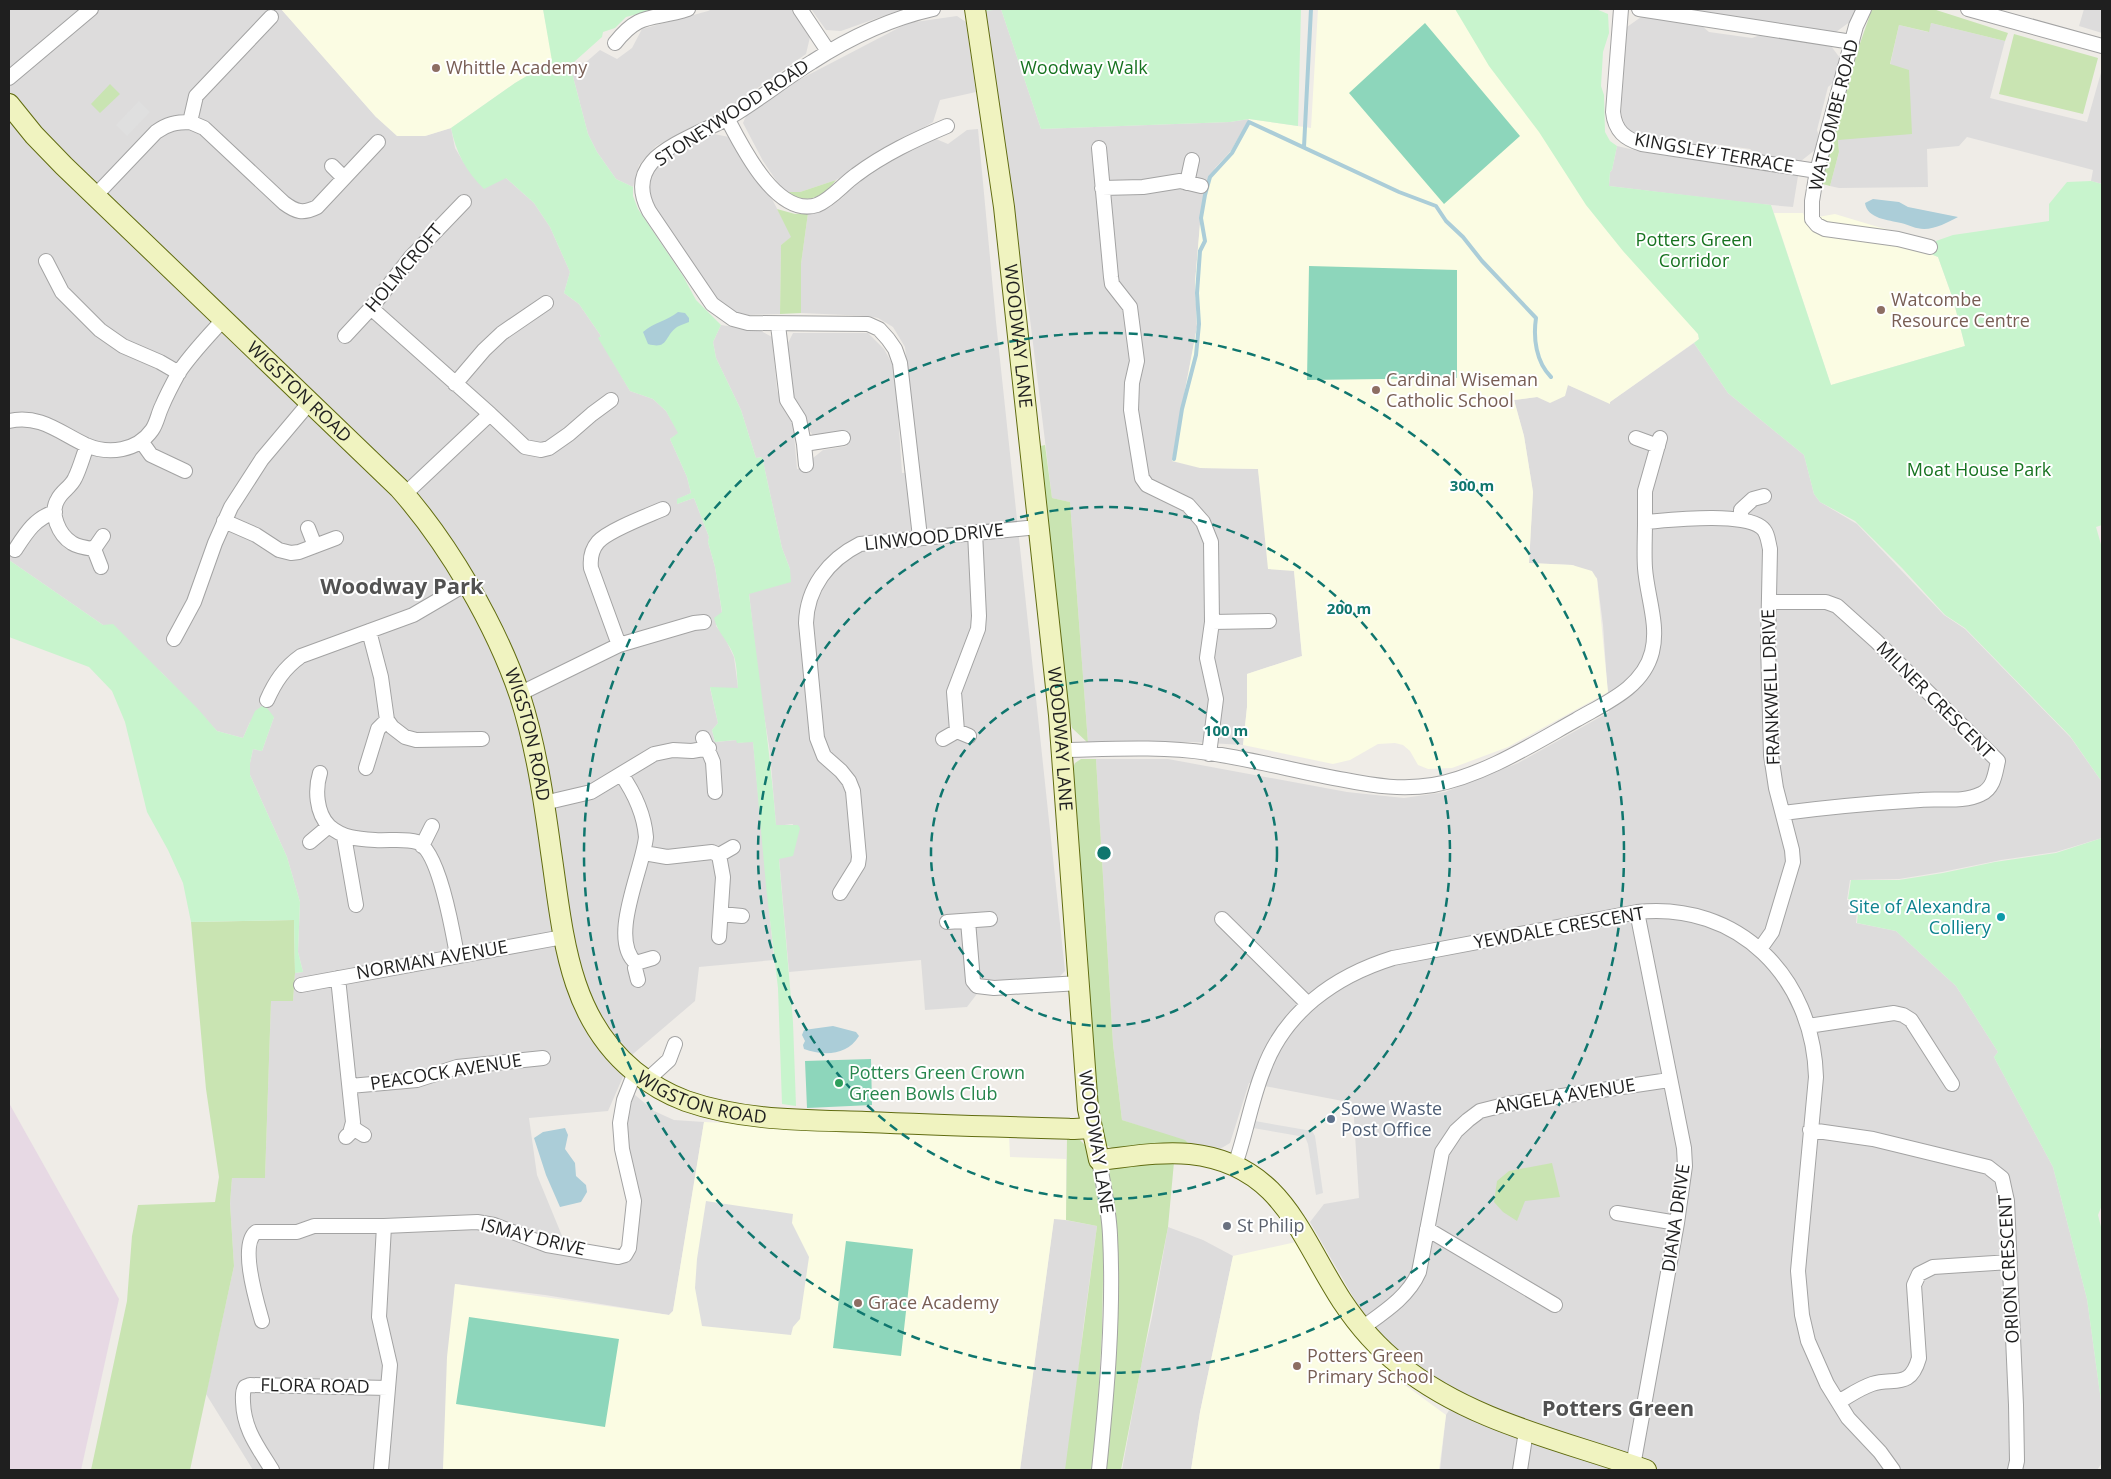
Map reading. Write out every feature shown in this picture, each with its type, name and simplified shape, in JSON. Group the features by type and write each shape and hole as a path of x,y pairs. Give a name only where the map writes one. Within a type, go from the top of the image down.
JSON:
{"street":[{"path":"615,43 625,30 638,21 688,9"},
{"path":"800,9 828,51"},
{"name":"STONEYWOOD ROAD","path":"920,537 902,376 895,349 888,339 878,329 868,324 748,323 733,319 712,304 649,211 643,199 642,180 652,161 667,150 727,118 828,51 882,24 933,9"},
{"name":"WOODWAY LANE","path":"975,9 1004,207 1063,750 1084,1056 1091,1128 1099,1160 1110,1234 1110,1306 1105,1416 1099,1470"},
{"name":"KINGSLEY TERRACE","path":"1621,9 1613,112 1616,128 1622,135 1631,141 1642,144 1817,171"},
{"path":"1639,9 1852,42"},
{"name":"WATCOMBE ROAD","path":"1864,9 1852,42 1817,171 1811,210 1812,219 1817,225 1826,229 1898,239 1930,247"},
{"path":"1970,9 2102,46"},
{"path":"9,78 85,11"},
{"path":"190,122 196,96 272,17"},
{"name":"WIGSTON ROAD","path":"9,104 34,135 95,196 405,494 432,530 490,627 519,694 532,742 544,803 563,937 571,970 585,1010 603,1040 622,1061 666,1093 735,1114 822,1121 1091,1128"},
{"path":"727,118 747,153 775,191 790,203 806,206 816,205 825,200 854,175 883,156 947,126"},
{"path":"95,196 156,132 165,126 177,122 190,122 204,128 284,203 298,212 309,211 317,207 378,142"},
{"path":"1099,148 1112,284 1130,307 1137,361 1132,383 1131,410 1142,478 1147,485 1188,505 1203,522 1211,542 1212,622 1207,665 1216,699 1209,754"},
{"path":"1102,188 1143,187 1173,182 1194,184 1192,160"},
{"path":"332,166 344,178"},
{"name":"HOLMCROFT","path":"345,336 371,308 411,257 467,200"},
{"path":"46,261 62,292 100,330 123,346 160,362 179,373"},
{"path":"455,384 484,350 502,333 548,302"},
{"path":"371,308 525,447 541,450 549,448 611,400"},
{"path":"9,421 27,419 38,421 52,425 87,446 106,451 124,449 141,440 152,430 168,391 186,362 224,320"},
{"path":"778,324 787,400 799,419 806,465"},
{"path":"174,639 197,595 215,543 231,507 262,460 310,402"},
{"path":"405,494 490,414"},
{"path":"804,444 843,438"},
{"path":"1063,750 1168,750 1209,754 1384,787 1410,788 1450,781 1487,767 1520,751 1625,692 1644,668 1651,655 1653,627 1645,569 1645,491 1659,442 1636,438"},
{"path":"141,440 151,455 185,471"},
{"path":"87,446 74,480 58,497 55,512 56,522 62,533 71,543 94,550"},
{"path":"1645,522 1684,518 1741,520 1741,510 1753,499 1764,496"},
{"path":"619,645 591,568 590,559 599,541 609,534 663,509"},
{"path":"15,550 34,523 45,515 55,512"},
{"name":"FRANKWELL DRIVE","path":"1741,520 1763,528 1770,549 1768,602 1771,755 1776,788 1792,850 1792,862 1772,932 1760,949"},
{"path":"224,521 256,535 284,552 298,552 336,538"},
{"name":"LINWOOD DRIVE","path":"840,893 858,864 859,857 855,802 849,781 824,756 817,738 807,645 806,607 819,578 849,549 869,542 1038,527"},
{"path":"308,528 315,546"},
{"path":"942,739 963,733 954,692 978,629 975,532"},
{"path":"94,550 102,536"},
{"path":"94,550 101,567"},
{"path":"267,700 285,668 301,656 413,615 466,584"},
{"name":"MILNER CRESCENT","path":"1768,602 1826,602 1837,606 1876,641 1998,761 1990,788 1982,794 1967,798 1884,802 1783,813"},
{"path":"1212,622 1269,621"},
{"path":"519,694 619,645 694,622 704,622"},
{"path":"369,632 381,677 387,720 398,733 416,740 482,739"},
{"path":"366,768 378,729 387,720"},
{"path":"544,803 591,792 654,754 673,750 692,752 706,743 713,762 715,792"},
{"path":"320,772 317,790 318,803 322,815 329,826 344,836 366,840 419,843 431,858 444,893 457,955"},
{"path":"621,774 642,812 646,837 644,853 625,927 627,949 629,957 636,962 653,958"},
{"path":"310,842 329,826"},
{"path":"422,846 432,826"},
{"path":"344,836 356,904"},
{"path":"719,855 733,847"},
{"path":"644,853 657,856 712,852 719,855"},
{"path":"719,855 723,877 719,937"},
{"name":"YEWDALE CRESCENT","path":"1235,1165 1263,1069 1274,1046 1285,1029 1308,1004 1340,980 1358,971 1393,958 1637,912 1666,911 1705,918 1733,930 1760,949 1780,971 1793,990 1808,1026 1816,1060 1816,1076 1798,1271 1798,1289 1808,1341 1827,1384 1848,1418 1880,1452 1892,1470"},
{"name":"DIANA DRIVE","path":"1637,912 1685,1158 1677,1223 1639,1468"},
{"path":"721,914 742,916"},
{"path":"947,922 990,919"},
{"path":"1222,919 1308,1004"},
{"path":"968,921 973,981 978,986 994,988 1080,983"},
{"name":"NORMAN AVENUE","path":"301,985 563,937"},
{"path":"636,962 635,968 638,980"},
{"path":"338,978 350,1086 350,1131 356,1130 364,1135"},
{"path":"1808,1026 1894,1013 1903,1015 1918,1029 1952,1084"},
{"path":"641,1076 669,1060 675,1044"},
{"name":"PEACOCK AVENUE","path":"350,1086 417,1080 458,1067 543,1058"},
{"name":"ISMAY DRIVE","path":"262,1321 250,1276 250,1242 253,1234 258,1232 297,1232 314,1226 384,1226 477,1222 494,1225 547,1245 618,1257 625,1255 629,1248 634,1201 622,1149 620,1123 624,1100 641,1076"},
{"name":"ANGELA AVENUE","path":"1362,1328 1398,1300 1415,1281 1419,1272 1442,1152 1456,1131 1480,1111 1508,1104 1669,1080"},
{"name":"ORION CRESCENT","path":"1810,1130 1873,1139 1988,1167 2002,1178 2006,1188 2010,1262 2017,1461 2015,1470"},
{"path":"1099,1160 1188,1154 1235,1165 1264,1184 1284,1205 1341,1299 1362,1328 1398,1364 1426,1385 1484,1416 1639,1468"},
{"path":"1618,1213 1677,1223"},
{"path":"381,1470 390,1363 379,1317 384,1226"},
{"path":"1427,1229 1555,1305"},
{"path":"1838,1402 1872,1384 1900,1382 1911,1374 1918,1358 1914,1285 1919,1274 1933,1267 2010,1262"},
{"name":"FLORA ROAD","path":"272,1470 246,1428 243,1392 245,1387 250,1385 388,1388"},
{"path":"1520,1470 1526,1431"}],"shaded area":[{"path":"9,9 281,9 376,117 425,136 451,128 455,148 464,163 506,178 534,203 550,227 570,272 564,293 579,304 601,336 599,338 630,391 653,399 666,411 679,433 670,439 687,477 691,493 678,499 677,504 694,498 709,537 708,542 715,567 722,613 716,626 724,636 734,657 738,688 710,688 718,723 712,730 715,742 737,740 738,743 753,741 774,960 699,967 695,1001 633,1054 608,1111 529,1118 537,1175 567,1248 622,1257 634,1201 622,1149 628,1089 654,1111 674,1120 704,1122 673,1311 669,1315 545,1295 455,1284 443,1470 253,1470 206,1394 234,1266 230,1203 232,1178 265,1178 271,1001 293,1001 295,973 303,972 298,952 300,902 287,857 250,775 253,749 262,751 274,717 250,722 243,738 217,731 162,673 103,625 9,560"},
{"name":"Whittle Academy","path":"281,9 543,9 553,61 515,83 451,128 425,136 397,136 376,117"},
{"path":"712,9 791,9 810,37 806,54 732,106 656,146 639,165 633,187 616,179 597,152 588,134 571,69 574,62 585,63 600,50 617,59 632,48 642,29"},
{"path":"811,9 903,9 841,31 826,30"},
{"path":"1001,9 1041,129 1230,122 1249,119 1231,151 1215,168 1204,195 1195,283 1197,327 1181,410 1200,468 1258,469 1261,492 1294,570 1302,656 1247,674 1247,707 1243,745 1192,742 1088,743 1070,502 1052,498 1030,319 985,11"},
{"name":"Cardinal Wiseman Catholic School","path":"1318,9 1459,9 1628,252 1698,334 1699,339 1610,402 1610,404 1568,385 1565,396 1550,403 1537,397 1514,400 1524,436 1533,492 1529,563 1572,565 1592,571 1597,579 1608,692 1508,747 1452,768 1428,769 1418,765 1410,751 1403,745 1395,743 1378,744 1350,760 1333,764 1243,745 1247,707 1247,674 1302,656 1294,571 1268,569 1258,469 1200,468 1172,461 1197,327 1195,283 1201,212 1210,175 1231,151 1249,119 1311,128"},
{"path":"1683,9 1856,9 1851,21 1836,32"},
{"path":"2084,9 2102,9 2102,33 2079,26"},
{"path":"957,16 966,22 976,92 940,100 933,122 836,180 800,192 784,192 763,161 743,123 747,114 789,85 908,23"},
{"path":"1641,17 1702,26 1709,32 1752,38 1760,35 1831,46 1840,58 1835,81 1828,87 1817,130 1819,136 1815,150 1801,161 1756,154 1750,149 1706,143 1699,146 1635,136 1625,127 1621,112 1627,27"},
{"path":"1931,23 2005,41 1990,98 2087,122 2102,69 2102,184 2091,181 2093,170 1967,137 1959,146 1927,149 1928,187 1839,188 1830,186 1839,152 1838,140 1890,65 1899,25 1928,32"},
{"path":"139,101 150,112 127,136 116,125"},
{"path":"978,129 996,322 1065,971 1059,977 986,982 967,1007 925,1010 921,960 789,972 779,858 793,824 776,826 770,752 759,684 749,593 765,588 790,569 782,548 762,457 756,458 741,410 716,358 713,342 721,325 761,331 772,337 777,390 784,410 793,422 797,469 811,466 813,458 823,450 847,446 844,436 814,437 809,430 803,413 792,399 788,343 793,333 868,333 884,349 895,369 902,473 919,472 905,347 893,327 878,318 868,316 801,313 801,264 808,213 830,207 842,198 861,178 911,149 936,139 948,144 967,130"},
{"path":"714,134 729,137 773,201 792,237 781,245 780,314 748,315 731,311 719,301 648,201 646,190 655,167 671,155"},
{"path":"1617,146 1643,152 1798,176 1793,207 1609,186 1610,172"},
{"name":"Watcombe Resource Centre","path":"1774,213 1803,213 1807,223 1818,217 1835,214 1878,227 1933,240 1928,253 1938,257 1953,299 1965,346 1831,385"},
{"path":"1694,343 1728,393 1804,455 1814,494 1820,502 1857,524 1944,615 1965,629 2071,738 2102,782 2102,838 2056,852 2001,860 1942,872 1899,879 1850,880 1847,900 1858,902 1856,923 1896,931 1956,986 1998,1052 1994,1057 2053,1167 2087,1299 2102,1408 2102,1463 2097,1470 1440,1470 1446,1415 1457,1398 1385,1340 1359,1307 1310,1222 1324,1204 1359,1198 1353,1103 1249,1083 1230,1143 1215,1152 1122,1120 1113,1044 1096,759 1168,759 1347,792 1404,798 1445,792 1518,763 1609,712 1603,625 1597,578 1573,565 1529,563 1533,492 1524,436 1514,400 1537,397 1568,385 1610,402"},
{"path":"9,1103 119,1299 81,1470 9,1470"},
{"path":"1255,1121 1312,1131 1315,1136 1323,1193 1316,1195 1308,1144 1305,1137 1253,1128"},
{"name":"Grace Academy","path":"704,1122 1009,1136 1010,1157 1066,1159 1066,1220 1054,1219 1020,1470 443,1470 447,1357 455,1284 669,1315 673,1311"},
{"path":"706,1201 793,1214 792,1223 809,1257 800,1319 793,1327 791,1335 702,1326 695,1288 697,1259"},
{"path":"1054,1218 1097,1226 1072,1426 1066,1470 1020,1470"},
{"path":"1168,1227 1203,1240 1233,1256 1200,1412 1191,1470 1122,1470 1152,1317"},
{"name":"Potters Green Primary School","path":"1296,1242 1365,1346 1405,1385 1446,1415 1439,1470 1191,1470 1200,1412 1233,1256"}],"green space":[{"path":"543,9 656,9 626,17 615,28 603,32 602,37 574,62 571,69 588,134 597,152 616,179 633,187 633,196 638,209 683,276 696,300 721,325 713,342 716,358 741,410 756,458 762,457 782,548 790,569 791,582 749,594 776,825 798,825 800,828 793,856 779,859 793,1022 796,1106 782,1104 778,988 766,886 753,742 737,743 736,740 715,742 712,730 718,723 710,687 738,688 736,668 732,651 714,618 722,612 715,567 708,542 709,537 694,498 677,504 677,499 691,493 687,477 670,439 678,433 666,411 653,399 630,391 598,338 601,336 579,304 564,293 570,272 550,227 534,203 506,178 484,189 463,161 451,128 515,83 552,61"},
{"path":"985,9 1001,9 985,11"},
{"name":"Woodway Walk","path":"1001,9 1301,9 1298,126 1249,119 1230,122 1041,129"},
{"name":"Moat House Park","path":"1455,9 1596,9 1608,14 1609,33 1603,52 1601,86 1604,95 1605,132 1610,141 1617,146 1610,172 1609,186 1771,205 1831,385 1965,346 1953,299 1938,257 1931,254 1936,241 1953,235 2049,221 2049,204 2067,182 2091,181 2102,184 2102,525 2096,527 2102,548 2102,782 2070,736 1965,628 1945,615 1855,521 1820,502 1814,494 1804,455 1728,393 1694,343 1699,339 1698,334 1623,251 1586,205 1539,132 1489,66"},
{"path":"1872,9 1933,9 2008,33 2005,41 1931,23 1929,32 1899,25 1890,64 1909,70 1912,134 1838,140 1839,152 1830,186 1819,183 1819,177 1836,130 1857,52"},
{"path":"1425,23 1520,136 1444,204 1349,93"},
{"path":"2014,34 2098,58 2083,114 1999,94"},
{"path":"110,84 120,94 100,113 91,104"},
{"path":"836,180 825,192 813,198 799,198 784,192 800,192"},
{"path":"777,209 795,214 808,213 801,264 801,313 780,314 781,245 791,237"},
{"path":"1309,266 1457,270 1457,378 1307,380"},
{"path":"1045,445 1052,498 1070,502 1088,743 1072,728 1061,681 1036,447"},
{"path":"9,560 103,625 113,624 198,709 217,731 243,738 255,711 262,706 267,708 274,717 262,751 253,749 250,775 287,857 300,902 298,952 303,972 295,973 294,920 191,922 183,883 168,850 147,812 125,722 112,691 89,667 9,637"},
{"path":"1081,759 1096,759 1113,1044 1122,1120 1185,1140 1188,1143 1114,1149 1104,1144 1098,1132 1072,770 1075,763"},
{"path":"2102,838 2100,1047 2102,1054 2102,1205 2098,1215 2102,1231 2102,1408 2087,1299 2053,1167 1994,1057 1998,1052 1956,986 1896,931 1857,923 1859,902 1848,899 1851,880 1899,880 1943,873 1995,862 2056,853"},
{"path":"294,920 295,973 293,1001 271,1001 265,1178 232,1178 230,1203 234,1266 190,1470 91,1470 127,1301 132,1236 138,1205 215,1202 219,1177 206,1089 191,922"},
{"name":"Potters Green Crown Green Bowls Club","path":"871,1059 872,1105 807,1108 805,1061"},
{"path":"1067,1138 1080,1140 1089,1149 1104,1226 1102,1332 1096,1436 1091,1470 1065,1470 1097,1226 1066,1220"},
{"path":"1174,1162 1168,1227 1121,1470 1104,1470 1109,1171 1114,1167"},
{"path":"1552,1163 1560,1197 1525,1201 1517,1221 1503,1212 1494,1202 1497,1181 1509,1171"},
{"path":"846,1241 913,1249 901,1356 833,1348"},
{"path":"469,1317 619,1339 605,1427 456,1404"}],"water":[{"path":"1873,199 1899,202 1908,207 1958,217 1933,228 1918,228 1874,216 1865,203"},
{"path":"678,312 685,313 689,318 689,322 677,327 663,344 648,344 643,332"},
{"path":"833,1026 856,1032 859,1036 854,1043 834,1053 819,1053 804,1049 805,1041 802,1035 804,1030"},
{"path":"565,1128 568,1135 565,1149 575,1163 576,1176 586,1185 587,1192 581,1202 560,1207 546,1175 534,1138 543,1132"}],"waterway":[{"path":"1304,147 1311,9"},
{"path":"1174,459 1182,409 1196,355 1199,324 1197,293 1200,251 1205,241 1201,218 1205,195 1210,177 1232,153 1249,122 1399,192 1436,206 1446,221 1463,237 1482,261 1536,318 1535,342 1542,364 1551,377"}],"place":[{"name":"Whittle Academy","path":"436,68"},
{"name":"Watcombe Resource Centre","path":"1881,310"},
{"name":"Cardinal Wiseman Catholic School","path":"1376,390"},
{"name":"Site of Alexandra Colliery","path":"2001,917"},
{"name":"Potters Green Crown Green Bowls Club","path":"839,1083"},
{"name":"Sowe Waste Post Office","path":"1331,1119"},
{"name":"St Philip","path":"1227,1226"},
{"name":"Grace Academy","path":"858,1303"},
{"name":"Potters Green Primary School","path":"1297,1366"}],"district":[{"name":"Woodway Park","path":"402,586"},
{"name":"Potters Green","path":"1618,1408"}],"park label":[{"name":"Potters Green Corridor","path":"1694,250"}]}
